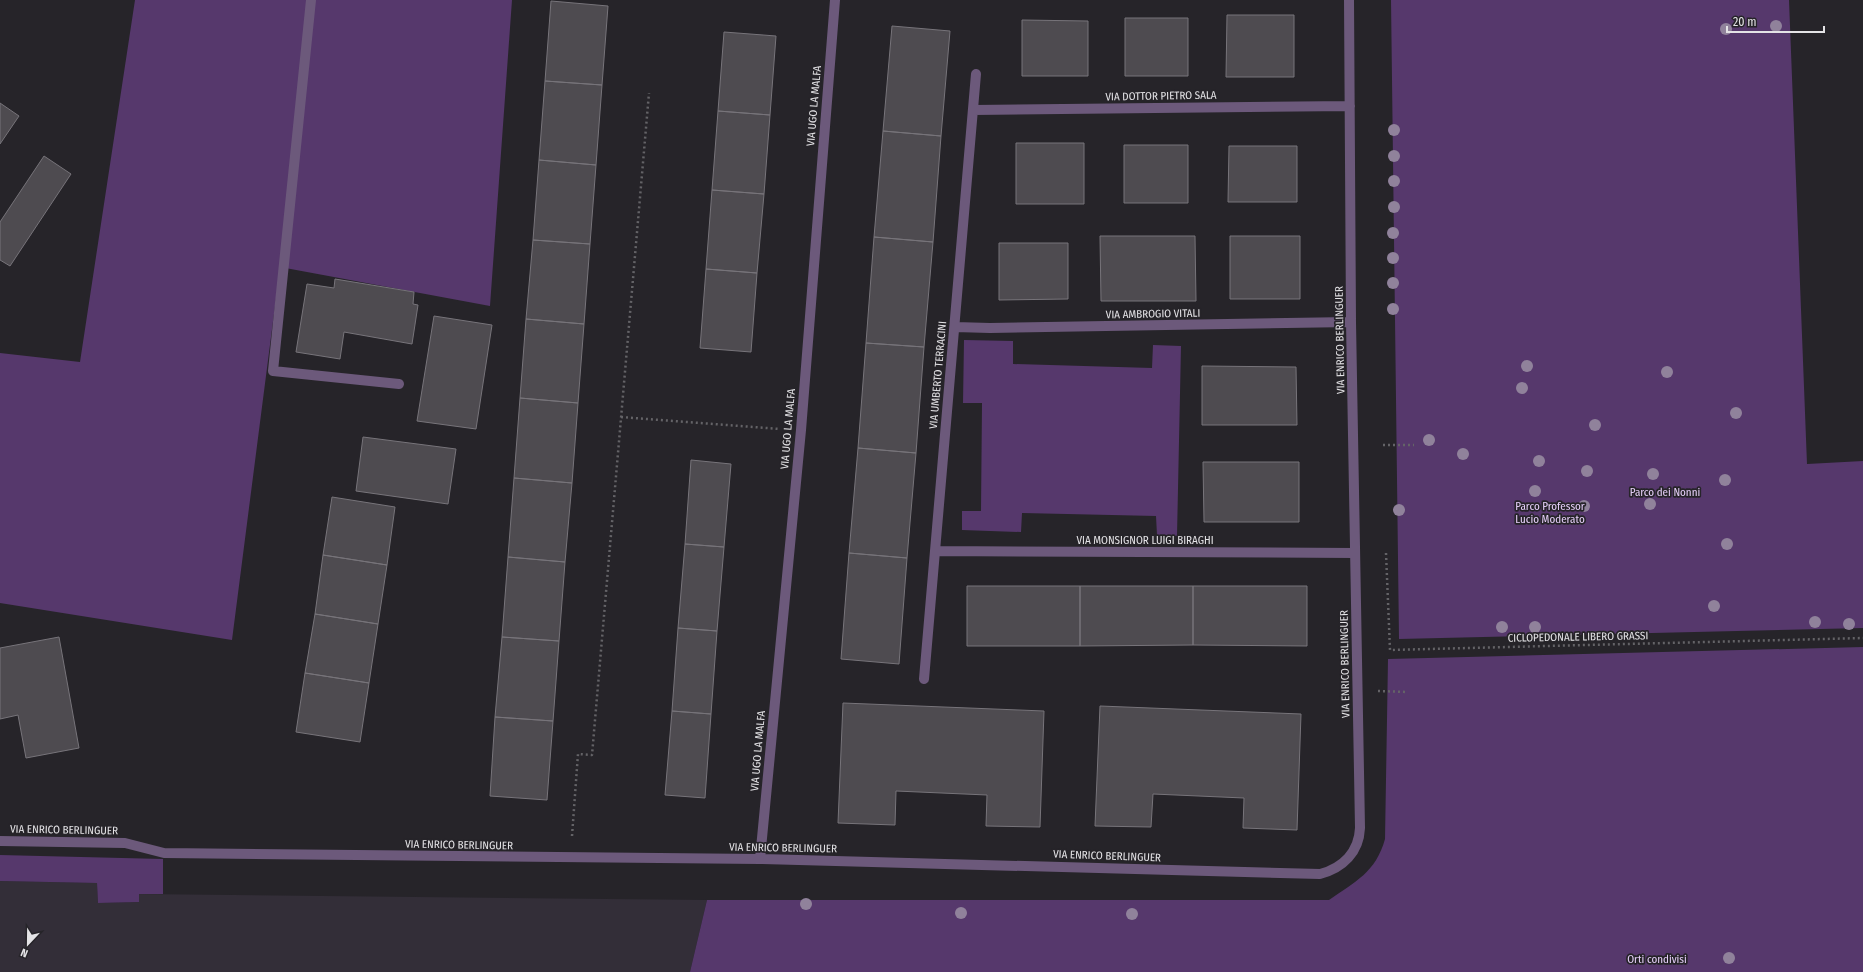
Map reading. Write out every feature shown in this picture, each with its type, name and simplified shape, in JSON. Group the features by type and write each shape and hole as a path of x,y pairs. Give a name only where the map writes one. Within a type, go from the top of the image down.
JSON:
{"street":[{"path":"311,0 273,371 399,384"},
{"name":"VIA UGO LA MALFA","path":"760,859 801,430 835,0"},
{"name":"VIA ENRICO BERLINGUER","path":"0,841 125,843 164,853 760,859 1320,874 1332,870 1346,860 1354,850 1360,834 1351,322 1349,0"},
{"name":"VIA UMBERTO TERRACINI","path":"924,679 976,74"},
{"name":"VIA DOTTOR PIETRO SALA","path":"973,110 1350,106"},
{"name":"VIA AMBROGIO VITALI","path":"954,327 990,328 1351,322"},
{"name":"VIA MONSIGNOR LUIGI BIRAGHI","path":"935,551 1356,553"}],"path":[{"path":"570,858 578,754 592,755 649,93"},
{"path":"621,418 801,430"},
{"path":"1383,445 1414,445"},
{"name":"CICLOPEDONALE LIBERO GRASSI","path":"1386,553 1390,650 1863,638"},
{"path":"1358,690 1407,692"}],"shaded area":[{"path":"0,881 97,883 98,903 139,902 139,894 707,900 690,972 0,972"}],"green space":[{"path":"135,0 512,0 490,306 280,267 232,640 0,603 0,353 80,362"},
{"path":"1391,0 1789,0 1807,464 1863,461 1863,628 1399,639"},
{"path":"964,340 1013,341 1013,364 1152,368 1153,345 1181,346 1177,536 1157,535 1156,516 1022,513 1021,532 962,530 962,511 981,511 982,403 963,403"},
{"name":"Orti condivisi","path":"1863,647 1863,972 690,972 707,900 1329,900 1356,881 1370,868 1376,860 1385,839 1388,659"},
{"path":"0,855 163,859 163,894 139,894 139,902 98,903 97,883 0,881"}],"building":[{"path":"551,1 608,6 602,85 545,81"},
{"path":"1227,15 1294,15 1294,77 1226,77"},
{"path":"1125,18 1188,18 1188,76 1125,76"},
{"path":"1022,20 1088,21 1088,76 1022,76"},
{"path":"892,26 950,31 941,136 883,131"},
{"path":"724,32 776,36 770,115 718,111"},
{"path":"545,81 602,85 596,165 539,160"},
{"path":"0,103 19,116 0,144"},
{"path":"718,111 770,115 764,194 712,190"},
{"path":"883,131 941,136 933,242 874,237"},
{"path":"1016,143 1084,143 1084,204 1016,204"},
{"path":"1124,145 1188,145 1188,203 1124,203"},
{"path":"1229,146 1297,146 1297,202 1228,202"},
{"path":"44,156 71,174 10,266 0,260 0,222"},
{"path":"539,160 596,165 590,244 533,240"},
{"path":"712,190 764,194 757,273 706,269"},
{"path":"1100,236 1195,236 1196,301 1101,301"},
{"path":"1230,236 1300,236 1300,299 1230,299"},
{"path":"874,237 933,242 924,347 866,343"},
{"path":"533,240 590,244 584,324 526,319"},
{"path":"999,243 1068,243 1068,299 999,300"},
{"path":"706,269 757,273 751,352 700,348"},
{"path":"335,279 414,292 413,304 418,305 412,344 344,332 340,359 296,352 307,284 334,288"},
{"path":"434,316 492,325 476,429 417,421"},
{"path":"526,319 584,324 578,403 520,398"},
{"path":"866,343 924,347 916,453 858,448"},
{"path":"1202,366 1296,367 1297,425 1202,425"},
{"path":"520,398 578,403 572,483 514,478"},
{"path":"363,437 456,449 448,504 356,491"},
{"path":"858,448 916,453 907,558 849,553"},
{"path":"691,460 731,464 724,547 685,544"},
{"path":"1203,462 1299,462 1299,522 1204,522"},
{"path":"514,478 572,483 565,562 508,557"},
{"path":"332,497 395,507 387,565 323,555"},
{"path":"685,544 724,547 717,631 678,628"},
{"path":"849,553 907,558 899,664 841,659"},
{"path":"323,555 387,565 378,624 315,614"},
{"path":"508,557 565,562 559,641 502,637"},
{"path":"967,586 1080,586 1080,646 967,646"},
{"path":"1080,586 1193,586 1193,645 1080,646"},
{"path":"1193,586 1307,586 1307,646 1193,645"},
{"path":"315,614 378,624 369,683 305,673"},
{"path":"678,628 717,631 711,714 672,711"},
{"path":"59,637 79,748 26,758 18,715 0,719 0,648"},
{"path":"502,637 559,641 553,721 495,717"},
{"path":"305,673 369,683 360,742 296,732"},
{"path":"843,703 1044,711 1040,827 986,826 987,795 896,791 895,825 838,823"},
{"path":"1100,706 1301,714 1297,830 1243,828 1244,798 1153,794 1151,827 1095,826"},
{"path":"672,711 711,714 705,798 665,795"},
{"path":"495,717 553,721 547,800 490,796"}],"park label":[{"name":"Parco dei Nonni","path":"1665,492"},
{"name":"Parco Professor Lucio Moderato","path":"1550,512"}]}
